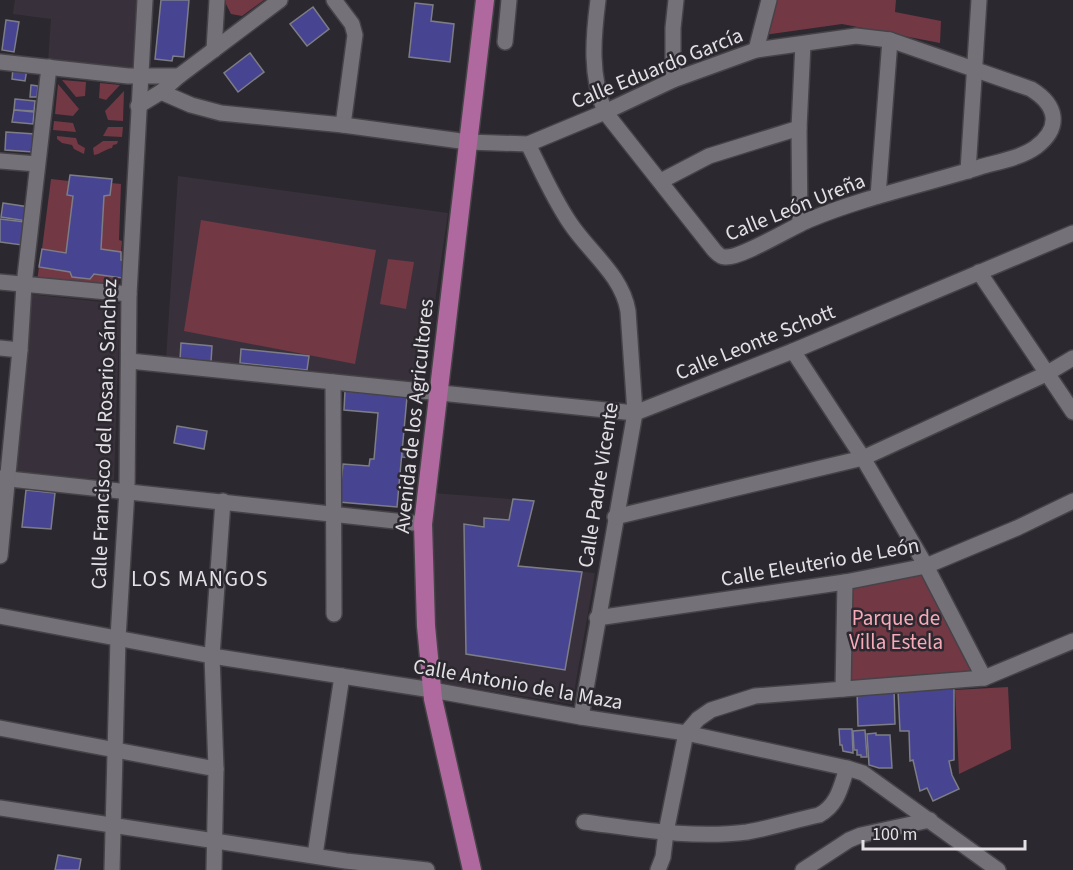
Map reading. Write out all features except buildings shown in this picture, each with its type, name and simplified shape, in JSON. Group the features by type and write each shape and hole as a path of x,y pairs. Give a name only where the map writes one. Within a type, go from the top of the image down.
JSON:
{"main road":[{"name":"Avenida de los Agricultores","path":"472,870 432,690 426,626 423,524 485,0"}],"street":[{"name":"Calle Francisco del Rosario Sánchez","path":"112,870 118,638 127,490 129,294 145,0"},
{"path":"214,50 217,0"},
{"path":"138,106 161,92 280,0"},
{"path":"334,0 352,24 355,35 343,125"},
{"path":"505,42 509,0"},
{"name":"Calle León Ureña","path":"598,0 593,39 594,66 597,92 605,111 714,250 726,258 839,207 1026,153 1044,140 1054,121"},
{"path":"673,80 673,28 676,0"},
{"path":"756,50 769,0"},
{"path":"968,171 979,0"},
{"name":"Calle Eduardo García","path":"161,92 206,110 468,142 528,144 673,80 756,50 856,36 890,40 1031,89 1049,104 1054,121"},
{"path":"878,196 890,40"},
{"path":"800,224 800,128 804,44"},
{"path":"0,62 129,76 179,76"},
{"path":"0,556 4,478 20,350 24,285 49,67"},
{"path":"661,181 709,156 800,128"},
{"name":"Calle Padre Vicente","path":"528,144 570,223 618,282 626,297 635,412 581,717"},
{"path":"0,161 37,164"},
{"name":"Calle Leonte Schott","path":"130,361 635,412 793,351 1073,233"},
{"path":"979,272 1073,412"},
{"path":"0,282 129,294"},
{"path":"0,348 20,350"},
{"path":"793,351 863,458 927,566 984,678"},
{"path":"615,517 863,458 1046,374 1073,358"},
{"path":"333,382 334,614"},
{"path":"4,478 423,524"},
{"path":"214,870 216,769 212,656 223,501"},
{"name":"Calle Eleuterio de León","path":"597,618 845,582 927,566 1017,528 1073,501"},
{"path":"843,690 845,582"},
{"name":"Calle Antonio de la Maza","path":"0,616 212,656 686,733 847,768 863,773 998,870"},
{"path":"658,870 662,863 686,733 698,719 711,710 739,699 755,696 984,678 1073,641"},
{"path":"315,855 342,676"},
{"path":"0,728 216,769"},
{"path":"584,822 712,835 748,832 819,815 832,806 836,800 847,768"},
{"path":"0,808 315,855 346,865 427,870"},
{"path":"803,870 849,840 861,835 930,820"}],"shaded area":[{"path":"15,0 140,0 136,70 48,62 51,19 13,14"},
{"path":"178,176 448,213 423,383 166,360"},
{"path":"28,294 120,304 114,480 15,473"},
{"path":"433,493 534,501 518,566 595,573 572,704 440,683 429,551"}],"green space":[{"path":"226,0 264,0 242,16 231,14"},
{"path":"772,0 896,0 895,12 941,21 940,43 842,24 764,35"},
{"path":"62,80 86,82 85,96 76,97"},
{"path":"100,83 120,85 106,100 99,98"},
{"path":"58,84 79,109 73,116 55,114"},
{"path":"124,91 123,121 108,120 105,111"},
{"path":"54,121 73,123 76,132 53,130"},
{"path":"108,127 123,127 122,137 103,136"},
{"path":"57,136 76,138 78,144 85,148 84,154 74,149 72,145 62,143"},
{"path":"103,141 118,141 112,148 94,155 93,148"},
{"path":"51,179 69,181 67,194 73,196 66,253 42,249"},
{"path":"111,183 121,184 119,240 122,241 121,252 101,249 104,196 110,195"},
{"path":"201,220 376,250 355,364 184,331"},
{"path":"388,259 414,262 406,309 380,304"},
{"path":"39,267 70,272 72,277 89,279 94,274 119,278 118,290 37,281"},
{"name":"Parque de Villa Estela","path":"925,569 977,674 846,686 845,582"},
{"path":"1008,687 1011,749 959,774 955,690"}],"district":[{"name":"LOS MANGOS","path":"200,579"}]}
